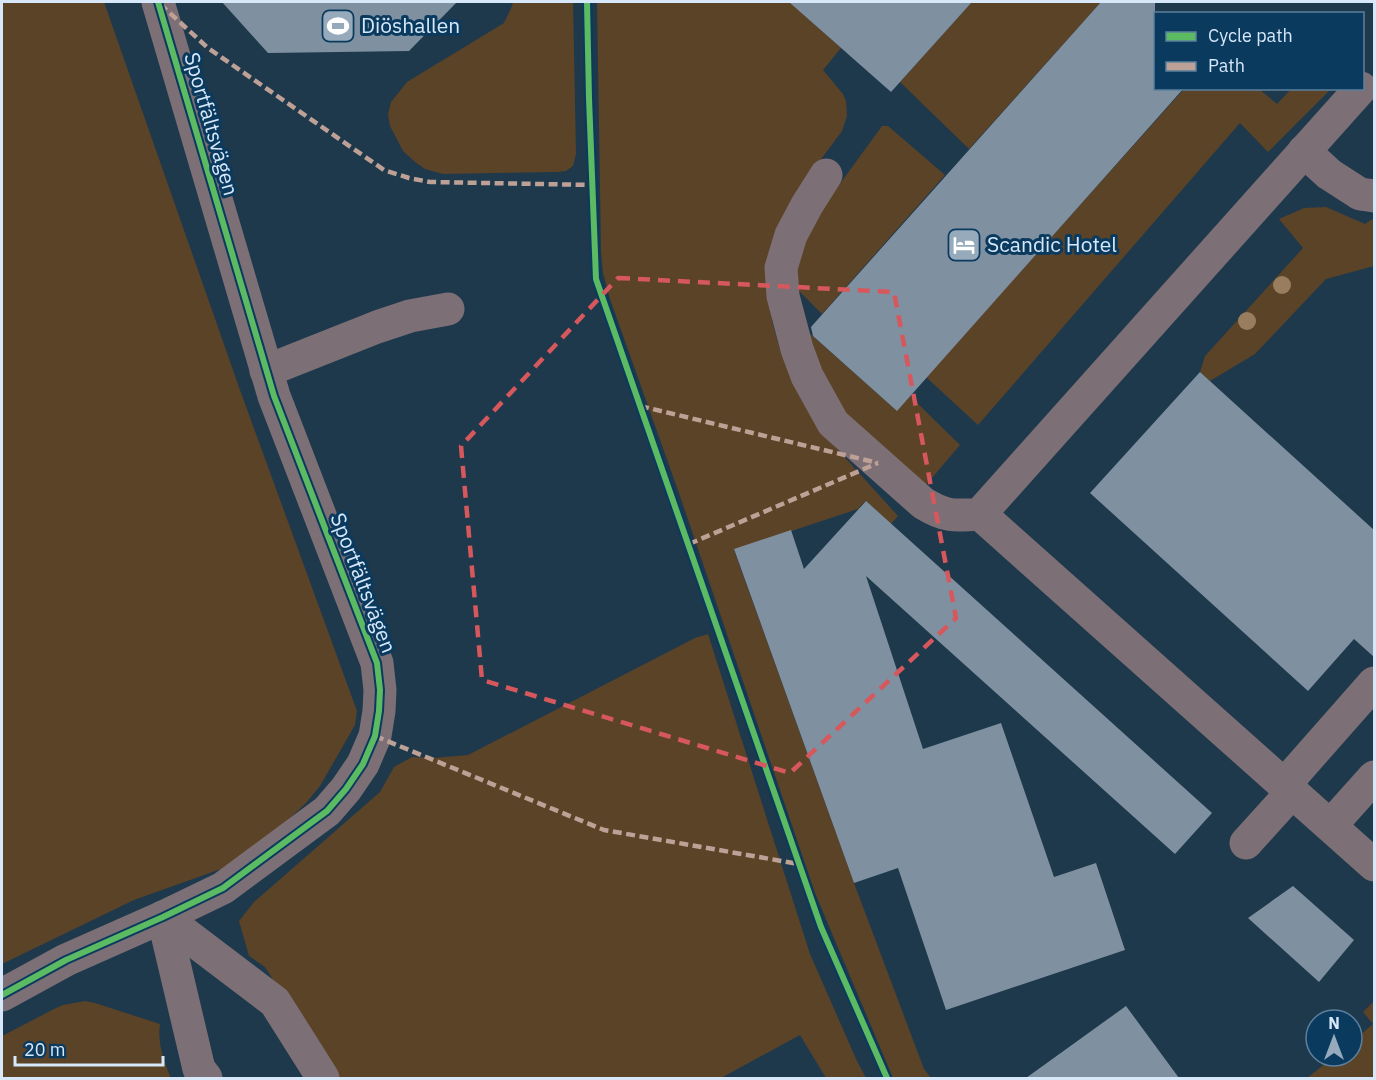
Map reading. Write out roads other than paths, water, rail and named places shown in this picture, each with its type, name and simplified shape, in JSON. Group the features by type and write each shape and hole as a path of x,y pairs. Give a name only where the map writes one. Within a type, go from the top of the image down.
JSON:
{"street":[{"name":"Sportfältsvägen","path":"2,995 66,960 223,888 327,811 363,764 375,736 379,711 381,690 377,663 274,396 158,2"},
{"path":"980,514 1358,90"},
{"path":"1304,151 1329,174 1360,194 1374,196"},
{"path":"826,175 791,235 782,268 783,296 797,349 807,376 833,423 923,503 950,515 980,514 1374,865"},
{"path":"266,371 377,327 410,316 448,309"},
{"path":"1246,843 1374,683"},
{"path":"1331,825 1374,777"},
{"path":"163,916 199,1069 206,1078"},
{"path":"163,916 275,1002 323,1078"}],"place":[{"name":"Diöshallen","path":"338,26"},
{"name":"Scandic Hotel","path":"964,245"}]}
